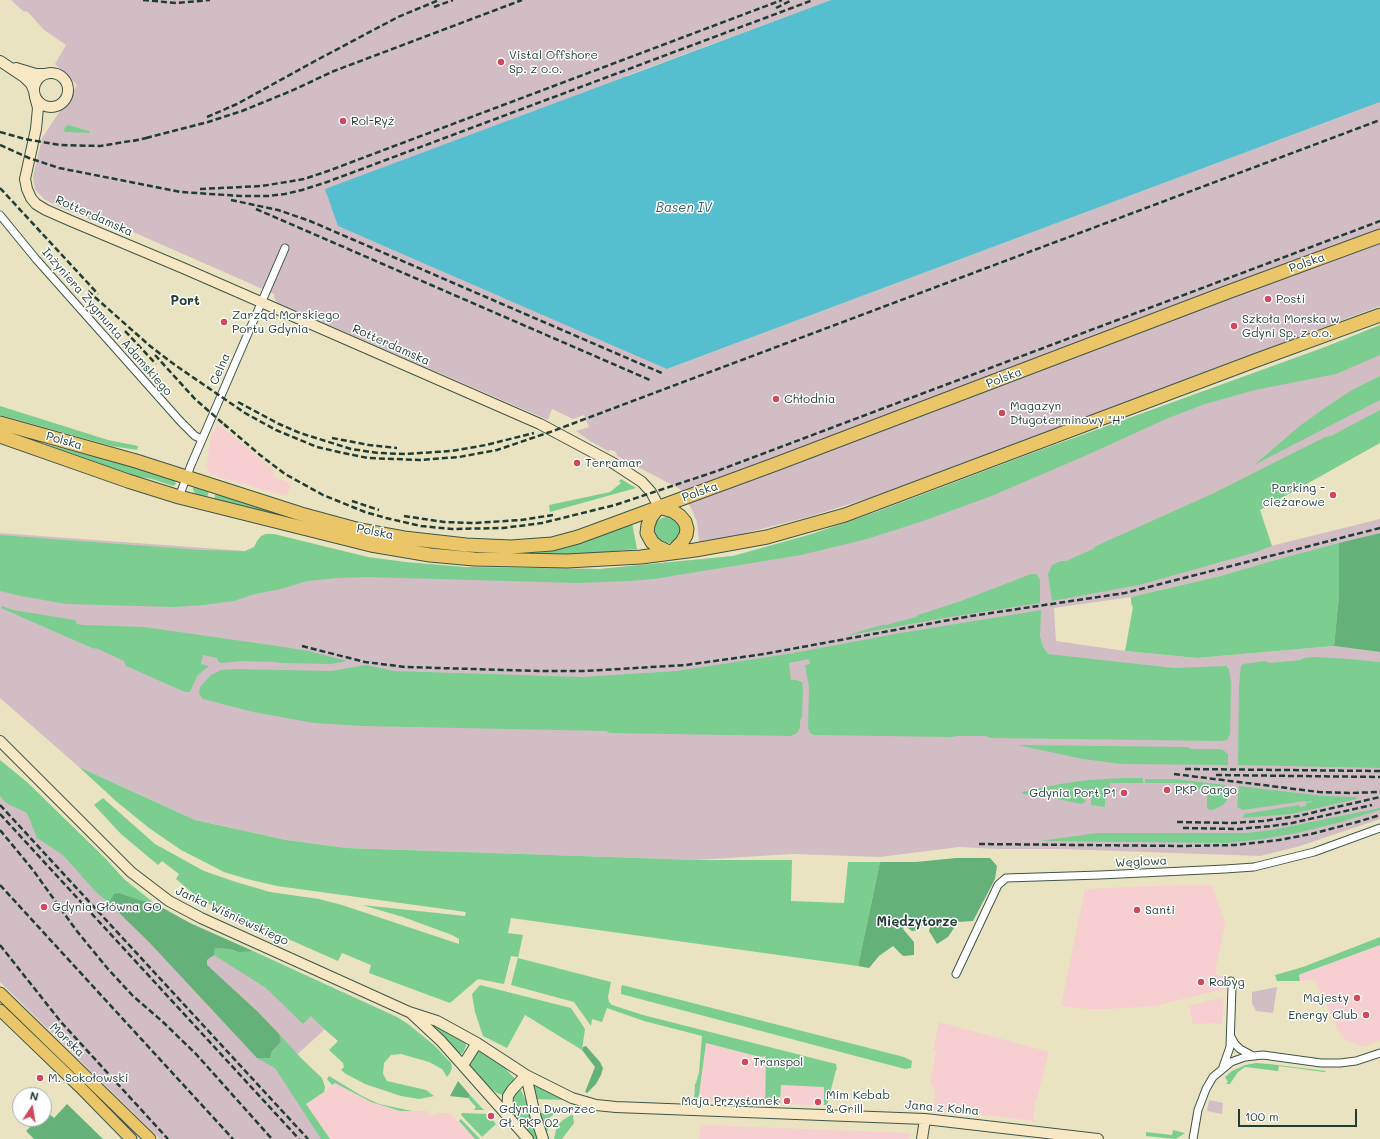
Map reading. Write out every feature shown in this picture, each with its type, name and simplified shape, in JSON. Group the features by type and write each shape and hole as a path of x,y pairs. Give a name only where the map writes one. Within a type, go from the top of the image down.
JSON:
{"highway":[{"name":"Polska","path":"0,423 136,461 332,523 404,538 466,545 511,547 552,544 578,537 659,507 1230,291 1380,236"},
{"name":"Polska","path":"0,436 128,481 179,497 371,545 430,555 474,559 567,561 641,557 727,544 767,536 845,514 1249,362 1380,315"},
{"path":"659,507 673,511 680,516 685,522 687,529 686,536 682,542 671,553 658,547 652,542 647,533 651,517 659,507"}],"main road":[{"name":"Morska","path":"0,994 150,1139"},
{"name":"Morska","path":"0,1010 86,1093 131,1139"}],"street":[{"path":"4,63 36,74 50,73 61,76 65,80 68,87 66,99 55,107 46,107 34,94 31,84 4,63"},
{"path":"34,94 36,81 44,74"},
{"name":"Rotterdamska","path":"34,94 38,108 36,129 25,179 27,189 31,198 36,204 71,221 553,431 613,463 642,482 651,492 659,507"},
{"name":"Rotterdamska","path":"36,129 48,112 55,107"},
{"name":"Inżyniera Zygmunta Adamskiego","path":"0,216 180,421 195,436 202,439"},
{"name":"Celna","path":"179,497 202,439 285,248"},
{"name":"Janka Wiśniewskiego","path":"0,741 131,872 169,901 201,918 409,1012 437,1021 477,1043 526,1075"},
{"name":"Węglowa","path":"956,974 992,895 998,885 1006,878 1254,867 1314,852 1380,828"},
{"path":"1223,1067 1230,1051 1231,981"},
{"name":"Janka Wiśniewskiego","path":"409,1012 441,1041 528,1139"},
{"path":"1231,1037 1240,1049 1253,1056"},
{"path":"462,1065 477,1043"},
{"path":"1193,1139 1200,1102 1209,1083 1223,1067 1238,1058 1253,1056 1282,1057 1321,1063 1340,1063 1356,1061 1380,1053"},
{"path":"507,1115 508,1096 526,1075"},
{"path":"526,1075 535,1115 543,1139"},
{"name":"Jana z Kolna","path":"526,1075 565,1096 608,1107 925,1119 1098,1139"},
{"path":"922,1139 925,1119"}],"shaded area":[{"path":"11,0 831,0 626,76 667,369 1380,102 1380,306 892,491 808,517 734,536 699,542 697,522 680,489 617,456 616,452 611,450 608,451 590,441 576,431 589,427 584,415 573,419 552,409 548,420 278,303 275,300 274,294 99,217 91,220 44,199 35,189 33,177 42,138 77,85 55,64 66,45 44,30 28,12 23,11"},
{"path":"1380,327 1380,439 1259,510 1271,546 1380,519 1380,533 1220,576 1131,597 1054,608 1056,641 1125,651 1197,658 1334,646 1380,652 1380,819 1297,847 1260,856 959,847 880,857 792,854 697,860 347,848 286,840 195,820 79,767 0,698 0,533 464,567 600,569 733,556 812,534 876,512 1038,451"},
{"path":"218,424 275,471 272,477 291,483 287,496 211,475 206,468 211,436"},
{"path":"0,774 133,894 227,942 283,978 324,1030 279,1071 330,1139 160,1139 0,982"},
{"path":"1212,885 1225,923 1215,972 1217,975 1232,978 1236,986 1154,1006 1088,1009 1061,1006 1085,889"},
{"path":"1380,945 1380,1040 1363,1047 1347,1041 1338,1031 1315,980 1300,981 1299,975"},
{"path":"1277,987 1273,1013 1256,1011 1252,1003 1252,992"},
{"path":"1224,997 1222,1023 1220,1025 1215,1023 1193,1024 1189,1006"},
{"path":"939,1022 1049,1052 1035,1105 1033,1121 934,1109 935,1090 930,1084 936,1051 933,1050"},
{"path":"706,1043 760,1057 766,1056 765,1104 698,1102"},
{"path":"335,1083 360,1097 400,1111 428,1111 429,1115 436,1116 438,1113 450,1113 475,1139 330,1139 306,1104 322,1094"},
{"path":"781,1085 824,1087 824,1105 780,1104"},
{"path":"1209,1100 1223,1103 1222,1114 1207,1111"},
{"path":"701,1125 910,1133 909,1139 699,1139"}],"green space":[{"path":"68,125 89,131 90,133 65,132 65,127"},
{"path":"1380,325 1380,355 1336,374 1255,390 1205,404 1166,419 989,497 923,521 867,539 801,555 654,579 629,581 578,583 367,577 339,578 307,581 281,589 255,594 234,601 175,607 66,604 0,591 0,535 201,550 245,551 254,547 261,536 266,534 274,534 368,557 464,567 600,569 733,556 812,534 876,512 1038,451 1320,349"},
{"path":"1380,376 1380,400 1254,465 1301,425 1332,403 1352,390"},
{"path":"0,406 108,440 138,446 137,450 112,446 0,415"},
{"path":"1380,410 1380,443 1260,510 1272,546 1253,553 1139,585 1052,601 1048,574 1052,565 1061,561 1066,561 1093,549 1096,546 1214,493 1325,437 1331,436"},
{"path":"30,440 88,455 115,460 171,478 176,484 173,486 152,479 124,474"},
{"path":"621,479 636,488 550,512 549,505 610,492 621,483 619,481"},
{"path":"197,486 209,490 207,498 195,493 193,487"},
{"path":"216,492 279,512 505,552 532,553 554,550 586,541 632,523 637,549 554,557 513,556 397,545 214,500"},
{"path":"667,517 676,521 680,530 676,539 667,543 658,539 654,530 658,521"},
{"path":"1380,533 1380,652 1334,646 1339,595 1339,543"},
{"path":"1339,543 1339,595 1334,646 1197,658 1125,651 1133,607 1131,597 1220,576"},
{"path":"1031,574 1036,574 1040,579 1040,603 944,618 845,636 881,625 916,617"},
{"path":"2,606 13,610 75,620 77,624 83,625 144,627 308,651 347,661 331,664 244,661 221,663 217,658 203,655 201,664 209,666 197,676 190,692 185,692 126,666 124,661 98,649 92,648 1,608"},
{"path":"1041,610 1040,636 1043,647 1048,654 1174,668 1226,666 1229,669 1231,684 1230,734 1227,740 814,735 810,733 808,728 809,688 805,665 810,664 809,659 789,663 791,680 802,682 803,689 800,728 797,733 791,736 610,733 606,731 363,726 314,723 253,712 203,699 199,694 200,687 211,675 221,670 235,669 331,671 366,665 394,671 582,677 677,671 788,654 895,634"},
{"path":"1314,657 1380,662 1380,768 1238,765 1239,685 1241,666 1243,664 1265,661 1269,663 1301,660 1304,658"},
{"path":"1017,745 1188,747 1191,749 1219,749 1228,754 1228,765 1121,764 1083,759"},
{"path":"0,760 27,782 106,859 124,879 154,903 139,900 110,902 112,906 95,891 63,855 37,838 27,813 6,803 0,796"},
{"path":"79,767 195,820 286,840 347,848 697,860 792,860 791,901 844,903 848,862 880,862 858,966 511,918 508,933 523,935 518,958 611,982 608,997 609,1002 612,1005 643,1015 836,1064 837,1070 827,1105 824,1105 824,1087 781,1085 780,1104 765,1104 766,1056 760,1057 706,1043 698,1102 694,1102 695,1084 699,1072 702,1036 644,1021 607,1008 602,1022 592,1019 591,1026 574,1002 511,985 518,957 511,956 504,984 478,979 450,1003 369,973 371,965 342,953 338,961 202,901 176,879 179,874 162,861 158,865 121,834 94,805 103,798 155,844 204,871 270,892 319,899 342,905 459,944 459,939 452,935 403,917 362,905 465,916 466,912 277,886 224,872 181,850 149,828 117,802"},
{"path":"1143,778 1143,783 1110,783 1110,789 1105,789 1105,807 1091,805 1091,798 1086,797 1085,802 1081,804 1023,794 1022,792 1088,780"},
{"path":"1145,779 1175,779 1225,785 1228,788 1229,794 1223,805 1210,810 1207,808 1207,789 1194,789 1194,783 1145,783"},
{"path":"1239,786 1323,796 1356,797 1357,799 1292,814 1243,818 1244,814 1299,805 1300,807 1306,806 1306,803 1312,801 1243,810 1237,807"},
{"path":"1380,808 1380,810 1341,822 1297,833 1227,843 1040,841 1097,833 1246,833 1272,830"},
{"path":"956,858 990,858 997,866 995,879 973,921 958,922 948,937 937,944 929,931 932,920 926,918 919,930 912,931 905,926 903,929 914,942 914,955 903,956 893,946 879,956 869,968 858,966 880,862 916,862"},
{"path":"119,893 139,900 154,903 190,923 253,951 239,952 230,949 215,948 214,955 207,960 207,965 258,1012 279,1034 281,1042 272,1051 270,1058 257,1058 149,942 112,906 110,902 111,899 114,894"},
{"path":"1380,937 1380,945 1301,974 1299,975 1300,981 1277,981 1275,975 1303,967"},
{"path":"215,948 230,949 235,951 253,951 397,1017 435,1046 451,1063 452,1068 450,1073 447,1077 442,1069 429,1062 401,1054 391,1055 384,1063 383,1074 387,1081 426,1090 434,1096 419,1099 401,1096 365,1084 346,1074 341,1070 344,1067 343,1063 329,1050 338,1041 311,1016 303,1024 266,988 214,955"},
{"path":"480,985 571,1008 585,1029 582,1050 525,1015 507,1048 483,1036 475,1012 472,994"},
{"path":"622,985 904,1057 912,1061 911,1068 905,1069 621,994"},
{"path":"420,1018 465,1041 466,1046 463,1053 459,1054"},
{"path":"279,1034 322,1078 325,1087 324,1092 306,1104 330,1139 321,1139 275,1068 257,1058 270,1058 272,1051 281,1042"},
{"path":"586,1046 600,1062 603,1068 596,1084 587,1093 585,1092 595,1067 582,1050 583,1047"},
{"path":"477,1052 482,1052 502,1065 516,1080 508,1086 503,1095 490,1088 469,1066 472,1056"},
{"path":"1256,1063 1326,1071 1324,1072 1279,1066 1278,1071 1245,1067 1238,1072 1230,1084 1226,1084 1228,1082 1225,1077 1232,1071 1245,1065"},
{"path":"329,1076 362,1096 379,1104 412,1111 400,1111 371,1102 335,1083 332,1085 327,1079"},
{"path":"458,1081 470,1095 468,1098 450,1096"},
{"path":"532,1085 538,1086 565,1100 536,1099"},
{"path":"520,1088 526,1101 538,1139 534,1139 512,1113 514,1095"},
{"path":"470,1095 484,1110 474,1110 476,1107 468,1098"},
{"path":"67,1104 103,1139 34,1139 26,1131 30,1127 52,1127 52,1116 54,1118"},
{"path":"462,1113 487,1114 496,1124 482,1137 461,1115"},
{"path":"538,1113 555,1113 547,1120 544,1127 549,1127 546,1135"},
{"path":"573,1115 574,1123 562,1139 554,1139 557,1126"},
{"path":"461,1119 480,1139 475,1139 459,1121"},
{"path":"1173,1130 1185,1133 1176,1139 1146,1136 1146,1132 1172,1135"}],"water":[{"name":"Basen IV","path":"831,0 1380,0 1380,102 667,369 338,226 325,189"}],"railway":[{"path":"143,0 176,3 210,0"},
{"path":"207,117 237,104 398,17 439,0"},
{"path":"434,7 453,0"},
{"path":"146,138 208,122 242,111 334,71 522,0"},
{"path":"200,189 262,186 304,179 782,0"},
{"path":"776,8 792,0"},
{"path":"0,145 29,158 59,168 181,192 241,196 268,196 285,194 327,182 813,0"},
{"path":"88,291 150,346 175,365 245,413 276,430 317,447 368,458 420,460 459,457 497,450 553,431 1380,120"},
{"path":"0,132 25,139 60,145 100,146 137,140"},
{"path":"133,141 151,137"},
{"path":"0,188 98,294"},
{"path":"231,200 278,210 310,221 664,374"},
{"path":"256,209 650,380"},
{"path":"224,424 285,474 323,495 365,512 421,526 452,529 503,528 542,523 615,505 717,471 1380,221"},
{"path":"125,331 156,364"},
{"path":"155,355 195,399 227,427"},
{"path":"238,402 279,424 300,433 351,449 378,453 405,454 451,451 486,445 534,433"},
{"path":"332,438 369,445 397,448"},
{"path":"352,501 379,510"},
{"path":"404,516 444,522 474,523 521,520 553,515"},
{"path":"302,646 365,662 405,667 585,671 686,665 764,654 971,616 1125,593 1380,528"},
{"path":"1185,769 1380,771"},
{"path":"1174,774 1319,792 1380,792"},
{"path":"1216,775 1380,777"},
{"path":"1177,822 1232,823 1263,821 1298,816 1380,797"},
{"path":"0,805 308,1139"},
{"path":"1183,828 1239,829 1272,826 1372,805"},
{"path":"0,814 299,1139"},
{"path":"979,844 1183,846 1235,845 1279,840 1311,834 1380,815"},
{"path":"0,830 33,870 76,930 108,969 133,996 196,1054 272,1139"},
{"path":"0,885 233,1139"},
{"path":"0,945 61,1022 168,1139"}],"place":[{"name":"Vistal Offshore Sp. z o.o.","path":"501,62"},
{"name":"Rol-Ryż","path":"343,121"},
{"name":"Posti","path":"1268,299"},
{"name":"Zarząd Morskiego Portu Gdynia","path":"224,322"},
{"name":"Szkoła Morska w Gdyni Sp. z o.o.","path":"1234,326"},
{"name":"Chłodnia","path":"776,399"},
{"name":"Magazyn Długoterminowy \"H\"","path":"1002,413"},
{"name":"Terramar","path":"577,463"},
{"name":"Parking - ciężarowe","path":"1333,495"},
{"name":"PKP Cargo","path":"1167,790"},
{"name":"Gdynia Port P1","path":"1124,793"},
{"name":"Gdynia Główna GO","path":"44,907"},
{"name":"Santi","path":"1137,910"},
{"name":"Robyg","path":"1201,982"},
{"name":"Majesty","path":"1357,998"},
{"name":"Energy Club","path":"1366,1015"},
{"name":"Transpol","path":"745,1062"},
{"name":"M. Sokołowski","path":"40,1078"},
{"name":"Maja Przystanek","path":"787,1101"},
{"name":"Mim Kebab & Grill","path":"818,1102"},
{"name":"Gdynia Dworzec Gł. PKP 02","path":"491,1116"}],"district":[{"name":"Port","path":"185,301"},
{"name":"Międzytorze","path":"917,922"}]}
